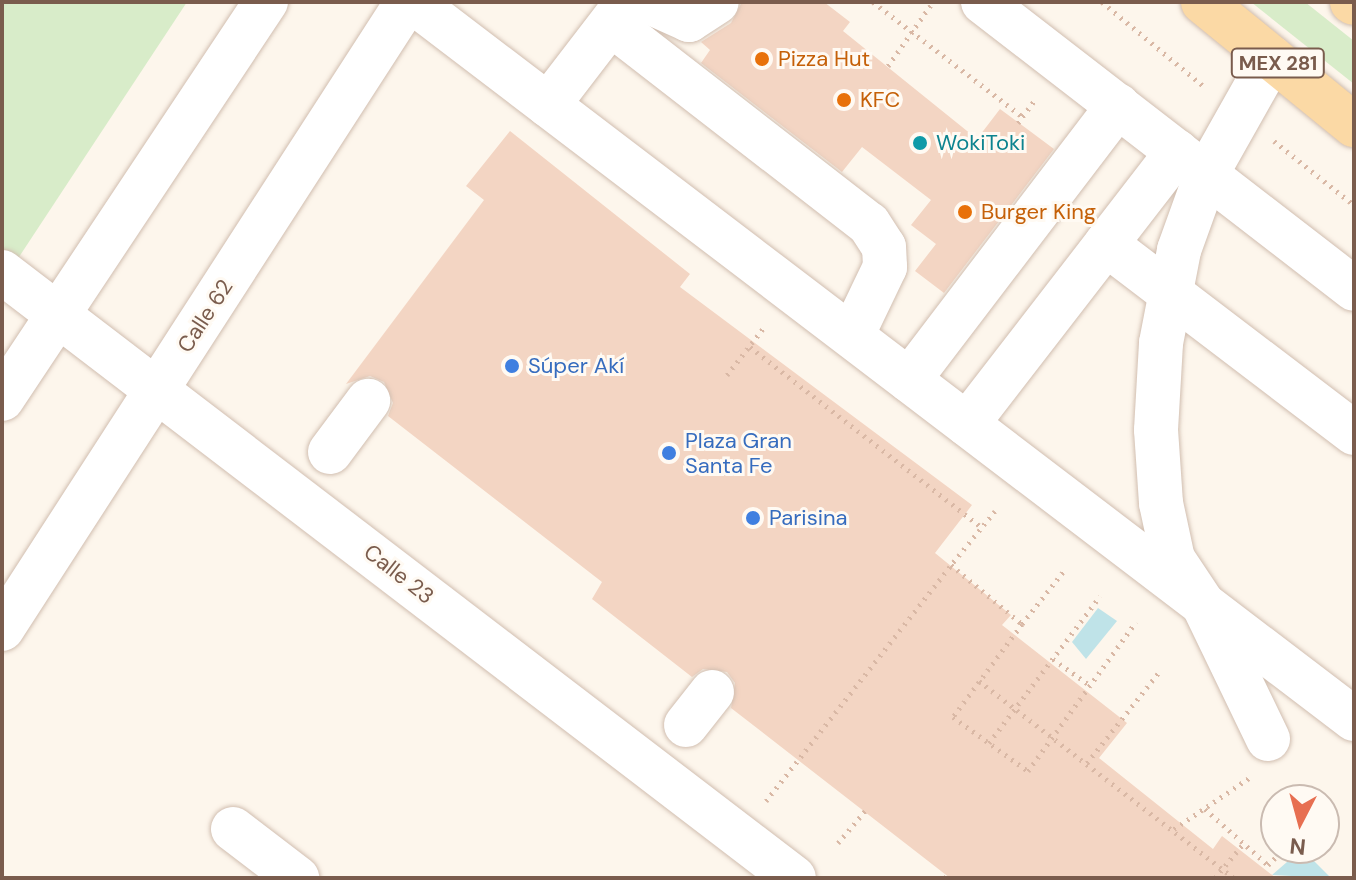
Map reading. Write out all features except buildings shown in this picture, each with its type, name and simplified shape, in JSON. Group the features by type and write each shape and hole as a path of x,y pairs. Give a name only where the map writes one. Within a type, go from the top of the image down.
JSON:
{"main road":[{"name":"MEX 281","path":"1203,2 1354,125"}],"street":[{"path":"2,399 266,2"},
{"path":"410,2 1354,719"},
{"name":"Calle 62","path":"2,629 410,2"},
{"path":"649,2 689,20 717,2"},
{"path":"983,2 1354,289"},
{"path":"548,105 619,13 869,224 884,247 885,267 852,336"},
{"path":"967,424 1106,244 1192,164 1272,58"},
{"path":"909,380 1118,106"},
{"path":"1192,164 1161,343 1156,430 1161,503 1173,559 1203,604 1262,756"},
{"path":"1106,244 1354,433"},
{"name":"Calle 23","path":"2,272 794,878"},
{"path":"330,452 368,401"},
{"path":"233,829 297,878"}],"path":[{"path":"873,2 1023,117"},
{"path":"888,66 933,2"},
{"path":"1102,2 1207,88"},
{"path":"1018,123 1040,93"},
{"path":"1305,166 1354,205"},
{"path":"727,375 772,318"},
{"path":"750,347 981,527"},
{"path":"739,836 995,511"},
{"path":"951,565 1022,624"},
{"path":"1066,568 953,717 1028,771 1136,622"},
{"path":"989,743 1100,596"},
{"path":"1053,659 1091,686"},
{"path":"1087,763 1160,671"},
{"path":"979,681 1234,878"},
{"path":"1174,829 1205,809 1262,756"},
{"path":"1205,809 1260,858"},
{"path":"838,843 865,811"},
{"path":"1215,878 1244,843"}],"green space":[{"path":"2,2 187,2 17,260 2,249"},
{"path":"1251,2 1305,2 1354,41 1354,84"}],"water":[{"path":"1098,608 1117,621 1086,659 1072,642"},
{"path":"1285,864 1317,864 1331,878 1272,875"}],"place":[{"name":"Pizza Hut","path":"762,59"},
{"name":"KFC","path":"844,100"},
{"name":"WokiToki","path":"920,143"},
{"name":"Burger King","path":"965,212"},
{"name":"Súper Akí","path":"512,366"},
{"name":"Plaza Gran Santa Fe","path":"669,453"},
{"name":"Parisina","path":"753,518"}]}
